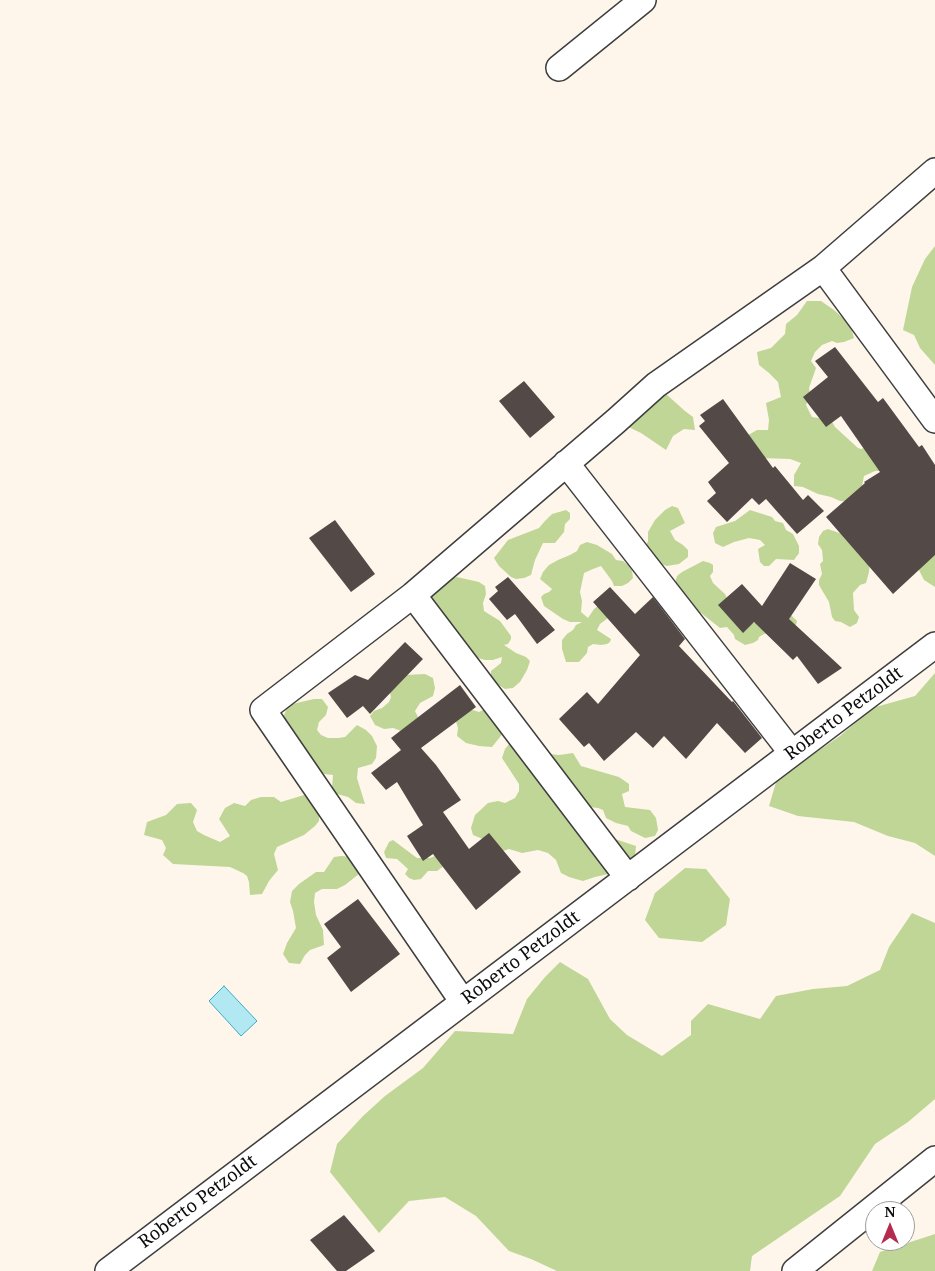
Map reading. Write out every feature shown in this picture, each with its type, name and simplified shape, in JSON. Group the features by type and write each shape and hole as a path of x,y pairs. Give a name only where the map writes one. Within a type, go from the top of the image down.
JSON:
{"street":[{"path":"559,68 643,0"},
{"path":"463,1002 262,710 412,595 616,422 656,385 823,268 935,171"},
{"path":"823,268 935,420"},
{"path":"566,463 792,753"},
{"path":"412,595 628,878"},
{"name":"Roberto Petzoldt","path":"108,1271 935,645"},
{"path":"795,1271 935,1159"}],"green space":[{"path":"935,246 935,365 920,348 914,335 903,330 912,287 925,259"},
{"path":"807,301 821,301 834,310 847,322 854,338 837,343 832,341 822,345 815,352 811,361 816,368 809,388 810,395 806,405 812,417 831,420 835,427 858,448 867,447 882,471 875,471 864,476 862,486 851,502 840,501 803,487 794,486 794,475 801,463 790,459 759,458 743,438 757,430 768,430 769,420 766,403 781,397 778,382 759,365 757,352 771,348 785,334 786,324 797,315"},
{"path":"656,385 693,417 695,430 684,429 673,436 666,450 641,433 616,421"},
{"path":"672,506 678,508 685,523 670,531 675,540 688,550 688,557 679,564 667,566 655,562 645,547 648,541 648,532 655,520"},
{"path":"566,510 570,513 570,519 565,524 564,532 555,543 543,543 535,560 531,575 516,579 499,566 494,558 508,540 539,528 552,514"},
{"path":"750,510 772,517 775,521 783,523 786,530 793,534 799,546 799,553 794,560 776,559 769,566 764,566 760,562 758,549 765,545 760,540 749,538 723,547 715,543 713,533 716,527 735,521"},
{"path":"828,529 842,534 870,560 866,583 860,585 853,593 854,610 859,617 857,623 850,627 835,621 832,617 829,602 819,585 822,574 820,564 823,561 822,550 818,544 819,537 823,531"},
{"path":"587,542 597,545 612,554 616,560 623,561 632,571 633,578 622,586 614,586 601,566 584,573 580,592 582,601 581,612 588,618 594,609 605,600 612,615 600,624 597,630 611,639 607,644 593,644 588,647 587,653 579,662 566,662 562,649 562,640 576,625 582,622 570,622 544,606 541,597 552,589 540,579 549,565 577,551 580,545"},
{"path":"935,551 935,587 924,580 919,570 920,558"},
{"path":"703,561 713,565 713,572 710,576 713,583 725,594 729,602 748,624 791,615 797,621 794,631 764,634 753,643 745,645 735,639 727,627 720,628 696,611 676,593 675,583 677,576 682,572"},
{"path":"457,577 479,582 485,586 484,611 500,621 511,636 508,644 504,645 530,661 520,682 513,688 505,689 491,679 491,671 501,663 502,657 485,660 471,656 426,597 446,580"},
{"path":"935,673 935,856 915,843 888,836 854,822 798,816 769,806 777,779 840,736 872,708 915,696"},
{"path":"425,674 433,678 435,688 433,696 420,703 415,711 420,721 404,732 393,728 384,729 375,725 370,716 374,711 382,708 389,702 391,697 388,685 405,675"},
{"path":"322,699 328,707 326,715 319,722 317,730 321,735 328,738 345,737 357,725 372,736 377,746 376,758 372,764 358,768 357,778 365,804 356,803 348,797 337,794 332,788 333,775 324,774 314,765 310,757 280,726 288,705"},
{"path":"463,707 479,712 485,709 504,732 492,747 466,743 457,736 458,728 454,715"},
{"path":"514,738 542,748 550,754 573,753 581,766 619,777 629,784 629,791 622,794 625,807 650,810 656,818 658,830 655,836 645,838 631,831 628,826 606,818 603,810 589,807 600,832 636,846 635,857 617,872 583,881 561,873 556,860 548,853 538,850 522,853 509,849 497,853 485,840 473,835 471,828 475,815 488,803 498,801 505,803 515,798 519,791 519,784 502,758 505,749"},
{"path":"304,795 311,799 319,809 319,821 304,835 277,847 274,854 278,870 262,894 250,895 247,876 230,867 173,864 163,855 166,848 162,840 144,835 147,822 166,815 177,804 191,803 197,810 193,822 197,831 220,842 230,836 219,819 225,808 234,803 245,806 251,800 261,797 274,797 281,802"},
{"path":"393,840 417,858 430,858 442,853 445,865 437,871 428,871 421,879 414,880 409,878 405,874 408,869 397,859 386,858 384,852 389,842"},
{"path":"334,857 352,857 364,870 337,889 322,889 315,893 316,915 323,930 324,945 310,950 300,964 289,963 283,954 296,928 290,902 292,891 316,872 324,872"},
{"path":"685,868 706,869 730,899 726,925 702,942 659,938 645,920 655,893"},
{"path":"912,913 935,923 935,1099 908,1122 875,1144 840,1196 752,1256 750,1271 557,1271 509,1251 476,1216 445,1197 409,1201 379,1233 330,1172 337,1144 385,1096 423,1068 455,1031 513,1034 527,999 560,962 588,979 610,1019 627,1035 662,1056 691,1035 691,1021 708,1004 760,1019 776,996 813,989 847,986 880,970 889,947"},
{"path":"935,1234 935,1271 872,1271 880,1252 915,1251 915,1241"}],"water":[{"path":"224,986 257,1021 241,1036 209,1001"}],"building":[{"path":"835,347 878,402 883,398 919,447 922,445 935,465 935,555 893,594 826,517 864,482 880,472 841,416 826,427 803,397 828,377 815,361"},
{"path":"524,381 555,417 530,438 499,401"},
{"path":"723,399 773,468 775,466 803,500 808,495 824,511 797,534 766,499 759,505 752,498 727,522 707,501 716,493 708,482 729,463 699,426 705,421 700,415"},
{"path":"335,520 375,574 351,592 309,538"},
{"path":"790,563 816,579 789,619 842,668 818,684 797,656 793,660 754,622 743,633 718,605 742,584 762,606"},
{"path":"508,577 555,630 537,644 515,614 507,620 489,599 498,591 495,587"},
{"path":"610,587 635,614 653,597 685,639 679,646 733,701 762,738 745,753 717,723 686,759 664,736 653,748 636,732 604,761 589,743 584,747 559,719 587,692 598,704 640,655 593,602"},
{"path":"405,642 423,659 370,714 363,706 347,718 328,693 355,675 368,680"},
{"path":"460,685 476,707 421,748 436,765 461,800 443,812 469,849 489,833 521,872 476,910 433,854 423,861 407,836 423,825 397,782 386,790 371,773 401,750 391,738"},
{"path":"358,899 400,954 351,992 327,958 341,947 324,924"},
{"path":"344,1215 375,1251 346,1271 337,1271 310,1240"}]}
